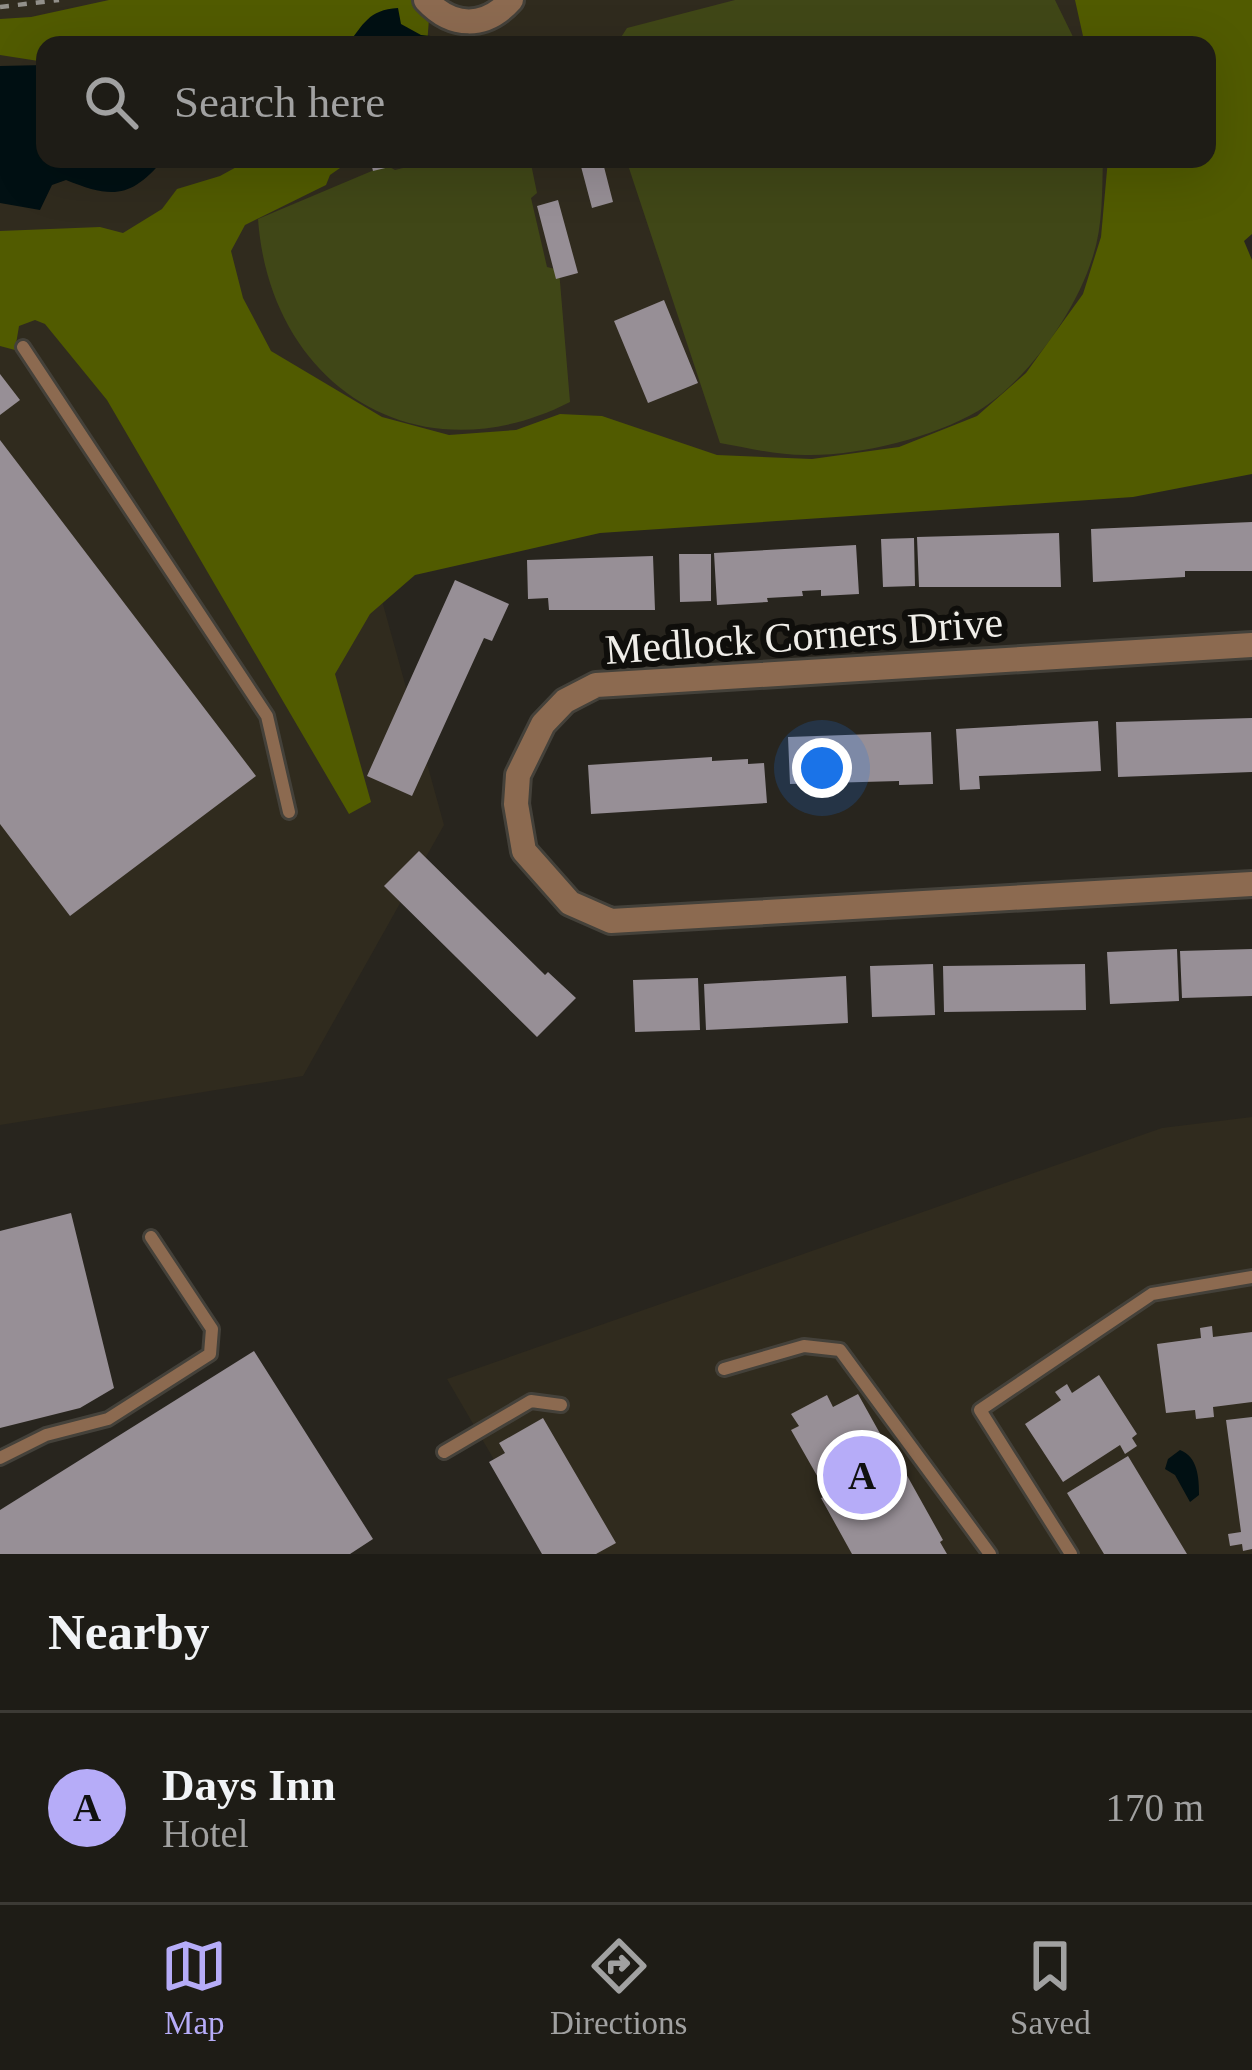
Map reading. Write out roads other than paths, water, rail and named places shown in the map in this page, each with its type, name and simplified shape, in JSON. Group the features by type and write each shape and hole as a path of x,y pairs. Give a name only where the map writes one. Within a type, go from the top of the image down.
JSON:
{"street":[{"path":"426,0 438,13 470,22 486,20 511,0"},
{"name":"Medlock Corners Drive","path":"1252,645 596,686 566,701 543,724 518,775 516,804 524,850 570,903 611,921 1252,884"}],"lane":[{"path":"23,347 267,716 290,812"},
{"path":"0,1458 46,1435 108,1419 210,1354 212,1329 151,1237"},
{"path":"1071,1554 980,1410 1153,1294 1252,1277"},
{"path":"724,1369 804,1346 840,1350 990,1554"},
{"path":"444,1452 531,1401 561,1405"}],"place":[{"name":"Days Inn","path":"862,1475"}]}
